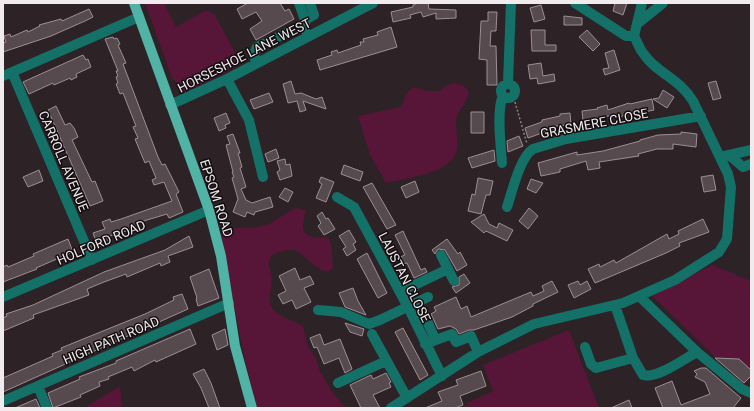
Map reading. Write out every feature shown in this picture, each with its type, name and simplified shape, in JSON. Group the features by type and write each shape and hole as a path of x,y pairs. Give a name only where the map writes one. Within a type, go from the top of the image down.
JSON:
{"main road":[{"name":"EPSOM ROAD","path":"134,3 170,106 210,210 221,256 236,346 252,408"}],"street":[{"path":"299,3 305,22 305,33 300,40"},
{"path":"256,64 254,50 257,47 305,22 314,15 310,3"},
{"name":"HORSESHOE LANE WEST","path":"170,106 227,79 373,3"},
{"path":"502,163 500,130 501,101 503,96 510,98 515,93 514,87 508,83 511,3"},
{"path":"576,3 592,15 626,36 634,36"},
{"path":"391,408 478,352 534,324 615,305 639,296 675,280 719,252 727,239 731,187 724,156 686,90 654,66 642,53 634,36 642,3"},
{"path":"637,24 662,3"},
{"path":"7,74 139,17"},
{"name":"CARROLL AVENUE","path":"7,74 92,260"},
{"path":"227,79 249,120 264,177"},
{"name":"GRASMERE CLOSE","path":"507,207 519,171 529,152 566,139 701,116"},
{"path":"724,156 751,150"},
{"path":"724,156 743,166 751,164"},
{"name":"LAUSTAN CLOSE","path":"337,197 354,207 408,306 425,344 442,376"},
{"name":"HOLFORD ROAD","path":"3,297 210,210"},
{"path":"441,255 454,281"},
{"path":"400,292 448,269"},
{"path":"639,296 696,352 742,389 751,393"},
{"path":"318,310 341,312 368,324 380,320 428,297"},
{"name":"HIGH PATH ROAD","path":"3,401 229,303"},
{"path":"615,305 633,358 641,373 649,376 665,370 696,352"},
{"path":"424,314 435,339"},
{"path":"372,334 407,398"},
{"path":"425,344 435,339 452,334 456,342 470,336 478,352"},
{"path":"586,347 591,364 596,368 633,358"},
{"path":"338,384 386,361"},
{"path":"38,386 48,408"}],"path":[{"path":"515,102 529,152"}],"shaded area":[{"path":"145,3 164,3 176,27 206,10 215,15 241,64 186,93 172,78"},
{"path":"456,83 464,86 469,92 456,119 457,150 453,158 447,165 438,170 416,177 386,183 370,155 358,116 401,107 407,93 413,87 428,91 439,91 447,85"},
{"path":"299,208 306,211 303,225 306,234 314,237 328,238 331,244 333,267 329,272 320,269 304,256 292,250 283,251 272,255 269,262 272,277 269,298 270,304 272,308 280,315 303,326 308,347 316,358 319,369 333,393 341,403 348,408 257,408 244,356 220,234 237,228 254,228 269,224 293,209"},
{"path":"712,265 751,281 751,376 743,384 652,296"},
{"path":"569,330 599,408 468,408 467,403 493,391 483,365"},
{"path":"120,386 122,408 84,408"}],"building":[{"path":"248,3 280,3 285,11 289,9 294,19 256,40 250,29 262,21 256,12 242,19 237,9"},
{"path":"418,3 428,3 429,9 456,10 456,18 436,19 436,13 423,17 421,12 410,15 411,18 393,22 391,12 413,7 413,5"},
{"path":"615,3 627,3 623,15 613,11"},
{"path":"541,5 545,19 534,22 530,8"},
{"path":"89,9 93,17 51,36 3,52 3,43 6,42 4,36 10,34 11,37 27,30 28,32 40,26 39,25 61,19 62,21"},
{"path":"488,12 497,12 496,31 491,31 490,46 496,46 497,85 487,85 487,60 479,59 481,21 488,21"},
{"path":"564,16 582,18 582,25 564,25"},
{"path":"391,27 397,47 320,70 317,60 332,55 331,52 337,50 338,53 361,45 360,42 364,42 363,39 378,35 377,32"},
{"path":"531,30 545,30 545,45 556,45 556,51 532,51"},
{"path":"587,30 600,44 593,51 579,37"},
{"path":"113,37 114,39 117,38 120,44 118,45 126,63 123,64 158,157 162,165 165,164 179,192 176,194 183,212 169,218 167,214 137,223 137,226 107,237 109,243 98,247 93,233 105,229 102,222 110,219 111,222 121,219 172,201 164,182 154,185 152,180 156,178 149,161 145,163 135,139 138,138 133,127 136,126 123,93 120,94 116,84 118,83 116,77 118,76 116,71 118,71 105,39"},
{"path":"614,50 620,70 605,75 603,69 609,68 605,53"},
{"path":"83,55 86,60 88,59 91,67 76,74 77,77 71,80 70,78 54,85 53,83 29,94 23,82"},
{"path":"541,63 543,76 554,74 555,81 538,84 537,78 530,79 528,65"},
{"path":"291,81 295,94 301,93 316,99 322,97 326,109 303,101 306,110 300,112 297,101 288,103 283,84"},
{"path":"716,81 721,98 713,100 708,83"},
{"path":"663,90 674,97 667,108 653,99 659,98"},
{"path":"269,93 273,102 254,109 250,100"},
{"path":"652,99 654,110 639,113 638,110 620,117 619,114 583,121 582,111 598,109 597,108 607,105 608,110 629,103"},
{"path":"56,106 65,125 70,123 74,128 78,137 72,140 92,182 95,181 103,201 90,206 48,110"},
{"path":"471,112 484,112 484,133 471,133"},
{"path":"226,113 230,123 225,125 226,128 219,131 214,118"},
{"path":"570,113 571,125 556,126 556,129 541,132 542,133 528,138 525,128 542,122 542,120 560,116 560,114"},
{"path":"681,132 697,134 696,147 673,144 673,149 657,149 638,154 639,156 599,162 600,168 588,170 586,161 560,169 560,172 541,176 538,163 577,152 577,155 603,151 658,135 681,134"},
{"path":"233,134 240,153 238,153 242,167 240,168 246,187 241,189 246,200 252,203 270,197 273,207 255,212 254,215 247,212 245,217 233,212 238,199 232,178 234,177 226,145 230,144 227,136"},
{"path":"519,136 523,146 508,152 507,141"},
{"path":"276,149 279,158 268,162 265,154"},
{"path":"494,150 495,161 472,168 468,158"},
{"path":"285,159 286,165 290,164 292,176 280,180 277,172 280,170 277,161"},
{"path":"344,165 363,172 360,181 341,174"},
{"path":"39,170 43,181 28,187 23,177"},
{"path":"713,175 716,190 704,192 701,177"},
{"path":"321,177 334,182 326,202 316,198 322,184 319,182"},
{"path":"478,178 493,181 490,195 486,195 481,214 468,211 472,194 475,195"},
{"path":"531,179 543,183 536,193 527,189"},
{"path":"415,181 419,192 406,198 401,187"},
{"path":"372,183 396,225 387,229 363,187"},
{"path":"285,188 293,192 288,202 279,197"},
{"path":"529,208 538,216 528,229 519,221"},
{"path":"322,212 335,229 324,235 318,226 321,223 317,216"},
{"path":"484,214 489,224 497,228 499,223 513,230 507,241 486,231 484,233 471,222"},
{"path":"703,219 709,232 679,243 680,246 666,253 595,283 588,269 599,264 600,267 614,260 616,263 667,234 669,239 679,234 678,231"},
{"path":"349,230 356,242 353,244 356,250 347,256 343,249 346,247 339,236"},
{"path":"403,231 421,270 425,268 427,272 414,278 407,263 403,264 400,257 405,255 395,235"},
{"path":"189,236 193,247 168,256 170,262 161,266 160,263 127,277 126,274 87,289 89,295 33,315 34,318 3,331 3,318 7,316 6,314 33,305 104,272 165,250"},
{"path":"68,239 73,252 36,268 37,269 3,282 3,267 7,265 8,267 34,256 33,254"},
{"path":"447,239 458,254 460,252 467,265 457,271 445,250 438,249 435,254 432,250"},
{"path":"367,253 387,293 378,298 357,259"},
{"path":"295,268 300,280 310,276 314,284 304,288 311,302 296,309 292,300 283,304 278,295 286,291 279,276"},
{"path":"209,269 219,298 198,306 190,277"},
{"path":"464,274 470,283 456,293 452,287 459,285 459,277"},
{"path":"552,281 558,292 533,304 533,306 512,317 474,330 469,330 459,334 456,329 450,326 438,329 431,314 436,311 434,307 456,297 461,309 467,306 471,317 531,292 533,296 544,291 542,286"},
{"path":"578,281 580,285 587,281 591,289 574,298 568,285"},
{"path":"353,288 366,315 345,307 339,293"},
{"path":"182,294 188,309 3,392 3,378 53,356 52,354 62,350 61,348 145,314 174,300 173,297"},
{"path":"345,323 364,329 362,336 350,332"},
{"path":"403,328 428,375 420,380 395,332"},
{"path":"190,329 196,344 156,362 155,360 134,371 132,367 108,377 109,379 99,382 100,386 80,395 81,397 53,408 48,393 80,379 79,377 116,363 116,361"},
{"path":"225,329 228,345 217,350 212,335"},
{"path":"320,334 324,345 340,339 352,369 345,373 339,358 324,364 317,347 314,348 310,338"},
{"path":"715,358 739,359 751,370 751,376 744,383"},
{"path":"701,368 706,368 741,398 733,408 663,408 655,388 672,381 681,405 710,394 705,382 695,377 697,374 694,371"},
{"path":"204,369 220,408 209,408 201,388 193,374"},
{"path":"481,371 486,386 460,396 463,405 455,408 425,408 442,401 438,392 458,385 456,380"},
{"path":"386,373 391,382 389,383 391,387 373,395 380,408 361,408 350,385 371,375 373,379"},
{"path":"36,399 40,408 15,408"},
{"path":"629,400 632,408 611,408"}]}
